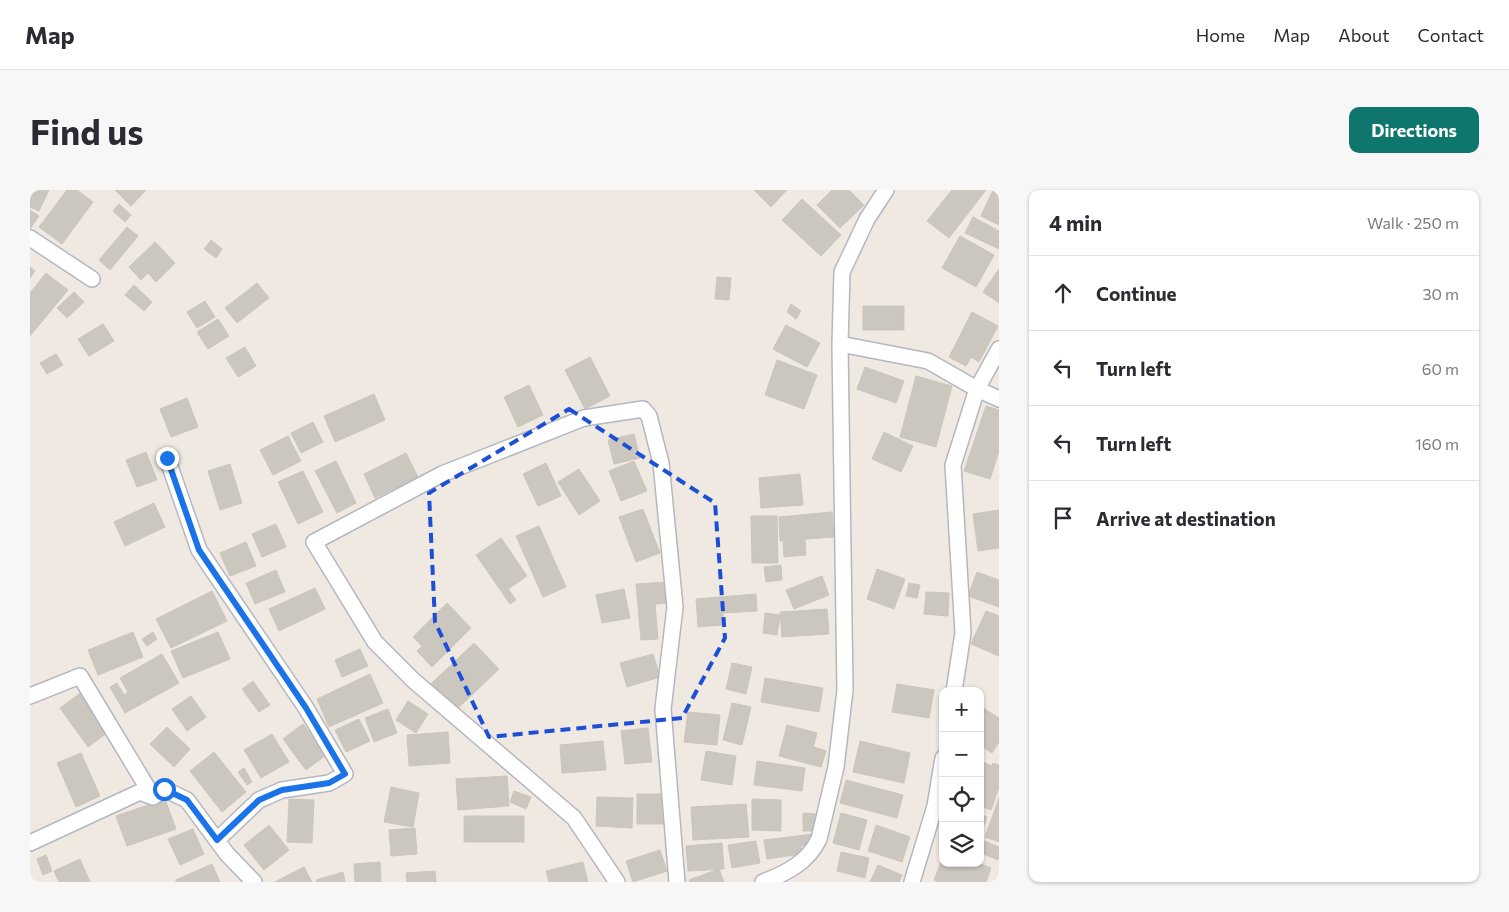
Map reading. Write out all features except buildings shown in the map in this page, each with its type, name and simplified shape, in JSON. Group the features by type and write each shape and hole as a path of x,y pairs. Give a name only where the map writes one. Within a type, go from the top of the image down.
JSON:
{"street":[{"path":"763,882 779,876 800,864 814,848 819,839 836,767 845,690 840,344 842,272 867,219 886,190"},
{"path":"30,238 92,279"},
{"path":"840,344 928,361 977,389 999,399"},
{"path":"955,687 963,633 953,465 977,389 999,349"},
{"path":"617,882 574,818 413,680 375,642 314,542 442,474 584,418 644,409 649,416 661,463 676,608 663,709 677,882"},
{"path":"167,458 199,550 306,708 345,774 329,783 282,790 259,800 217,840"},
{"path":"30,696 80,676 153,797"},
{"path":"912,882 935,806 940,777"},
{"path":"153,797 164,789 187,800 227,854 254,882"},
{"path":"30,843 140,792 153,797"}],"highlighted area":[{"path":"569,409 715,503 725,638 682,718 489,737 435,622 429,493"}],"route":[{"path":"164,789 187,800 217,840 259,800 282,790 329,783 345,774 306,708 199,550 167,458"}]}
